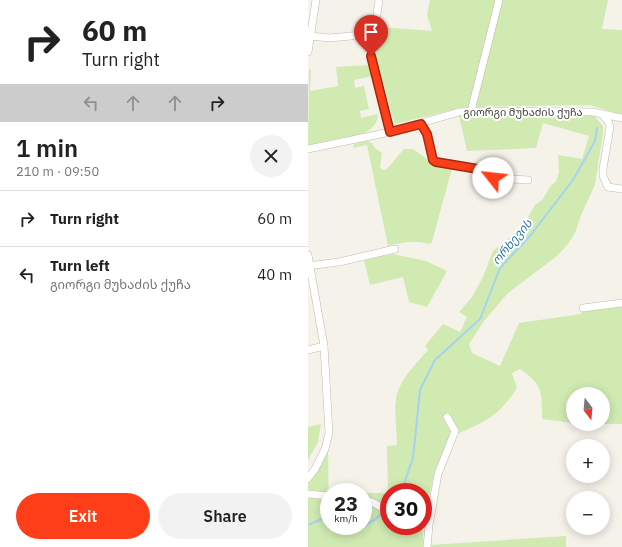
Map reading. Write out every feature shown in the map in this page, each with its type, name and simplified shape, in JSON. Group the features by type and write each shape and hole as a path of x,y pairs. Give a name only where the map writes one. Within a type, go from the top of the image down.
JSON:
{"street":[{"path":"308,52 316,0"},
{"path":"379,0 371,56 390,132"},
{"path":"471,111 499,0"},
{"path":"310,36 329,38 373,34"},
{"name":"გიორგი მუხაძის ქუჩა","path":"308,149 390,132 459,112 593,112 622,118"},
{"path":"602,114 608,121 610,127 603,176 608,187 622,189"},
{"path":"421,124 427,134 433,160 436,162 478,169 493,178 528,180"},
{"path":"309,266 339,262 394,249"},
{"path":"308,255 324,346 328,432 325,449 315,469 308,478"},
{"path":"584,308 622,303"},
{"path":"308,350 324,346"},
{"path":"432,500 438,474 455,431 447,417"},
{"path":"308,494 320,495"},
{"path":"426,535 427,547"}],"green space":[{"path":"430,0 608,0 602,29 622,30 622,115 590,105 470,107 460,108 395,124 376,59 379,27 432,31 427,15"},
{"path":"370,65 373,76 354,80 355,88 364,86 369,109 360,111 361,118 378,114 376,123 370,129 350,138 308,146 309,69 311,70 310,91 338,86 336,67"},
{"path":"471,114 593,115 603,126 595,185 581,215 576,231 568,244 557,256 508,293 484,321 469,344 472,353 500,366 519,323 581,314 581,312 622,306 622,424 610,424 610,387 566,387 566,422 542,419 540,390 533,380 520,369 512,373 517,388 503,407 480,424 450,437 435,470 432,483 388,483 387,446 397,445 395,404 398,392 404,379 428,350 425,346 443,324 460,332 467,317 459,312 472,297 483,277 493,251 522,228 535,205 543,199 550,187 556,181 559,173 558,155 582,159 589,136 543,123 536,148 467,151 459,116"},
{"path":"367,141 372,143 375,148 382,153 380,168 383,170 387,169 404,149 413,149 431,162 452,168 432,242 430,244 409,242 388,246 367,145 353,148 354,144"},
{"path":"393,254 426,261 447,271 427,307 409,302 403,277 370,285 364,260"},
{"path":"321,424 318,442 308,460 308,427"},
{"path":"328,447 328,483 320,483 320,535 372,535 372,493 380,493 380,535 423,535 424,547 308,547 308,483 317,472"},
{"path":"566,536 566,547 430,547 430,545"}],"waterway":[{"name":"ორხევის","path":"416,429 420,390 435,360 480,319 500,268 530,236 573,180 595,141 597,128"},
{"name":"ორხევის","path":"404,483 413,458 416,430"},
{"name":"ორხევის","path":"372,521 380,516"},
{"name":"ორხევის","path":"308,525 320,520"}],"route":[{"path":"371,56 390,132 421,124 427,134 433,160 440,163 478,169 493,178"}]}
